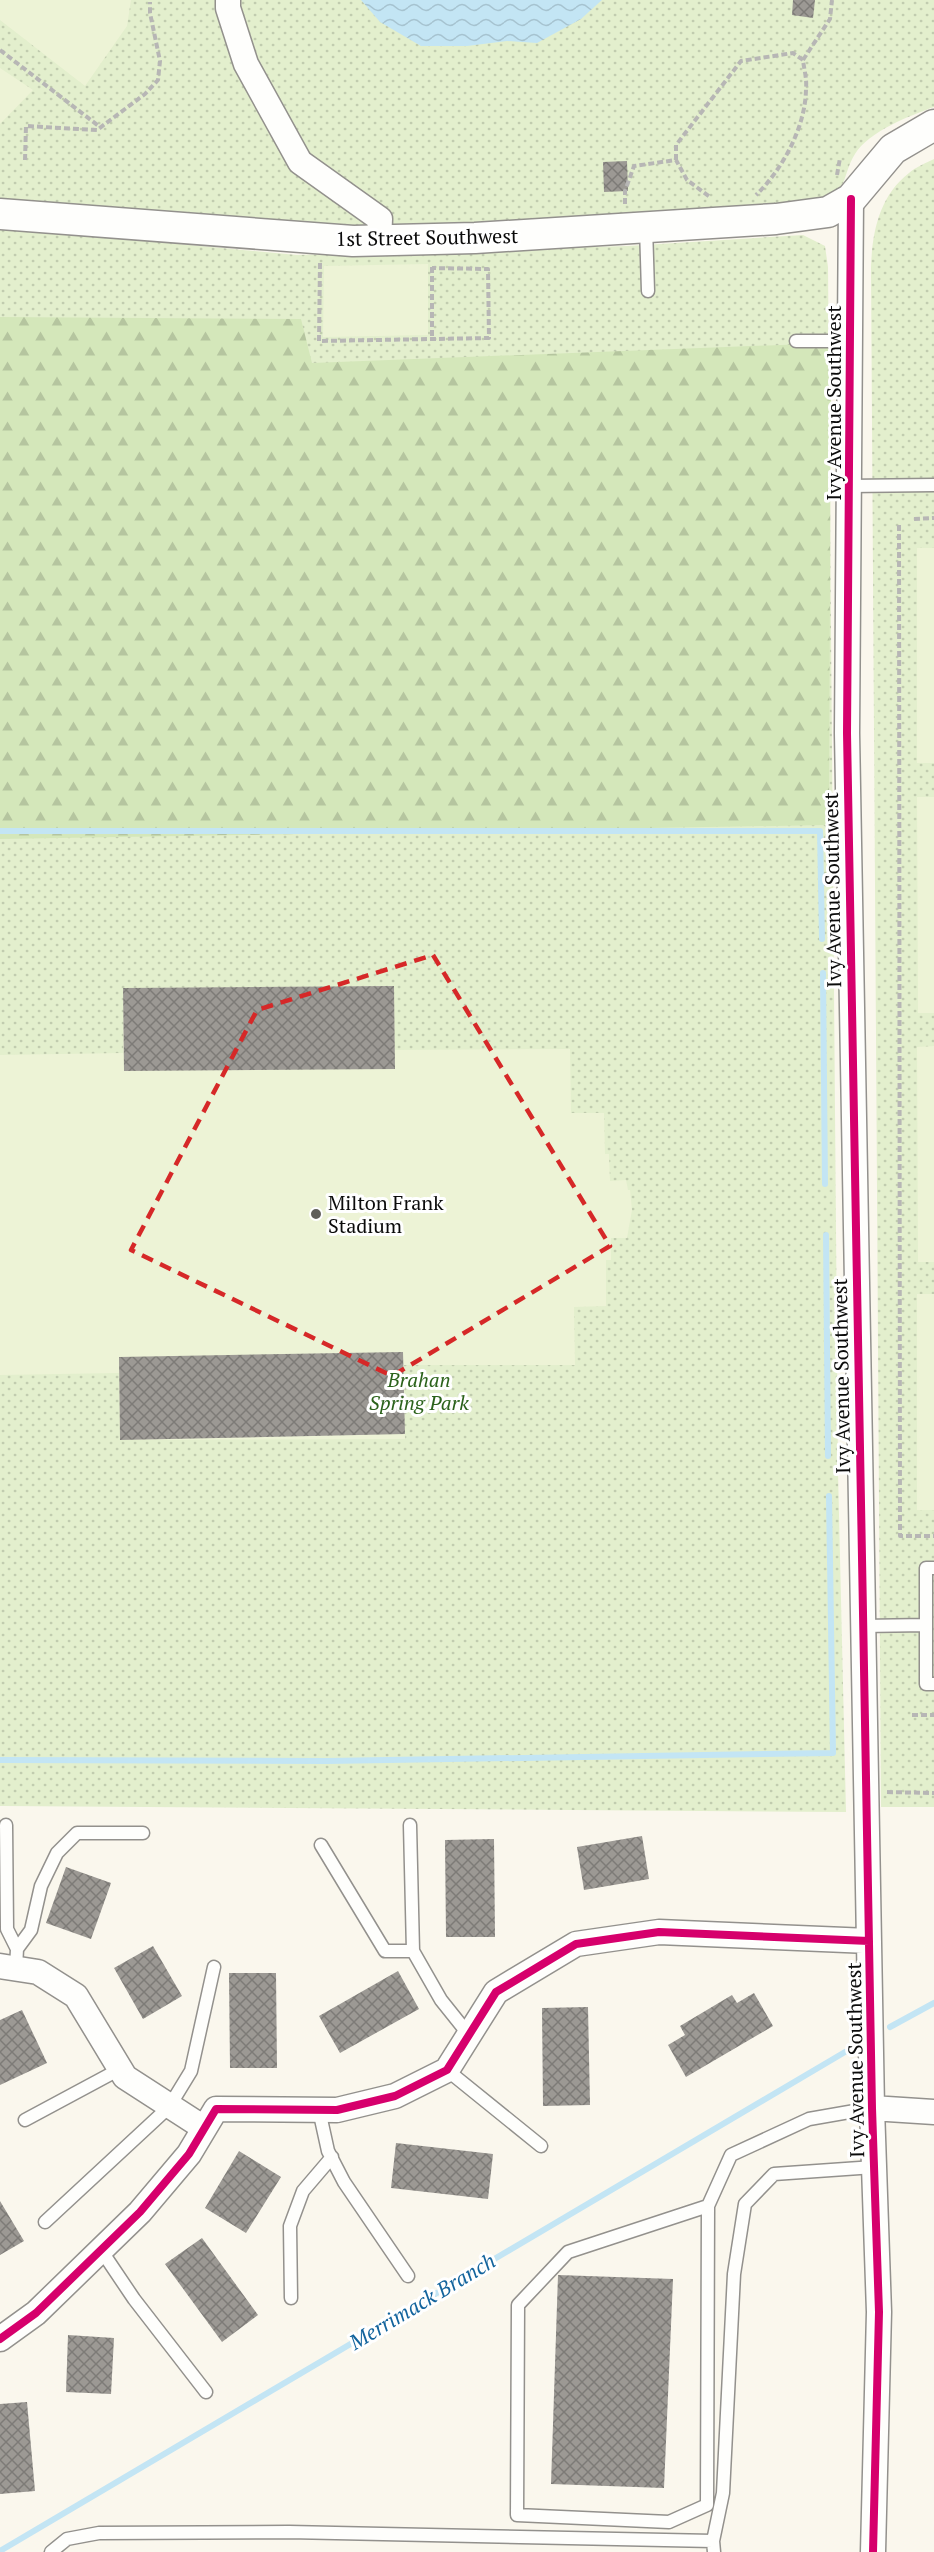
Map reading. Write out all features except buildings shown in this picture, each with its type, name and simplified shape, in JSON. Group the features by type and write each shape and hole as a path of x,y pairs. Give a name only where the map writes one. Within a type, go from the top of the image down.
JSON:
{"street":[{"path":"228,0 228,8 246,64 300,162 380,219 379,240"},
{"path":"850,199 892,149 934,125"},
{"name":"1st Street Southwest","path":"0,214 321,238 379,240 432,254 635,228 776,219 828,212 850,199"},
{"name":"Ivy Avenue Southwest","path":"850,199 848,860 872,2108 879,2312 873,2552"},
{"path":"0,2339 36,2313 147,2204 189,2154 216,2109 337,2110 395,2096 447,2070 496,1992 576,1944 659,1932 869,1941"},
{"path":"11,1961 38,1972 76,1996 124,2077 204,2128"},
{"path":"872,2108 934,2112"}],"lane":[{"path":"635,228 648,291"},
{"path":"796,342 850,341"},
{"path":"849,486 934,485"},
{"path":"934,1568 926,1568 926,1684 934,1684"},
{"path":"863,1626 926,1625"},
{"path":"6,1824 7,1929 11,1961"},
{"path":"410,1825 413,1951 441,2000 469,2035"},
{"path":"11,1961 31,1930 41,1886 57,1853 77,1833 143,1833"},
{"path":"321,1845 385,1951 413,1951"},
{"path":"45,2222 169,2107 191,2071 214,1967"},
{"path":"25,2120 120,2069"},
{"path":"447,2070 541,2146"},
{"path":"708,2206 568,2252 518,2305 517,2515 669,2522 707,2505 708,2206 731,2155 809,2119 872,2108"},
{"path":"319,2110 332,2157 344,2182 408,2276"},
{"path":"291,2298 290,2226 303,2191 332,2157"},
{"path":"51,2552 68,2539 99,2533 301,2533 713,2547 723,2493 734,2274 745,2204 774,2174 874,2167"},
{"path":"101,2250 134,2298 206,2392"}],"path":[{"path":"750,200 766,186 788,152 799,128 806,88 803,60 830,19 832,0"},
{"path":"25,160 26,126 97,130 145,94 158,80 160,61 150,2"},
{"path":"0,50 100,127"},
{"path":"716,201 687,180 676,160 676,146 741,61 793,53 803,60"},
{"path":"635,228 625,191 634,166 676,160"},
{"path":"321,238 319,341 489,338 488,269 432,254 432,339"},
{"path":"914,519 934,518"},
{"path":"899,525 900,1536 934,1536"},
{"path":"912,1715 934,1715"},
{"path":"883,1792 934,1793"}],"highlighted area":[{"path":"433,955 610,1246 392,1376 131,1250 257,1010"}],"green space":[{"path":"0,0 934,0 934,107 902,120 870,138 855,154 841,187 823,202 519,228 299,229 0,201"},
{"path":"0,0 131,0 127,26 85,86 0,20"},
{"path":"0,68 33,90 0,124"},
{"path":"934,159 934,1807 881,1807 871,268 873,242 884,204 899,182 921,165"},
{"name":"Brahan Spring Park","path":"0,227 297,255 628,246 803,235 825,246 828,267 838,1472 846,1812 0,1806"},
{"path":"428,264 428,335 323,337 324,266"},
{"path":"0,317 301,319 312,363 831,343 829,825 0,839"},
{"path":"917,548 934,548 934,763 917,763"},
{"path":"917,797 934,797 934,1013 918,1013"},
{"name":"Milton Frank Stadium","path":"394,986 395,1050 570,1049 571,1113 604,1113 605,1154 609,1154 610,1181 626,1180 628,1190 630,1190 632,1210 627,1238 611,1238 611,1260 606,1260 606,1306 574,1307 575,1365 404,1365 405,1439 120,1440 119,1373 0,1375 0,1055 123,1053 123,988"},
{"path":"934,1046 934,1262 918,1262 917,1047"},
{"path":"917,1294 934,1294 934,1510 917,1510"}],"water":[{"path":"361,0 602,0 581,19 537,43 507,41 467,46 421,46 380,22"}],"waterway":[{"path":"0,831 820,831 822,939"},
{"path":"823,973 825,1184"},
{"path":"826,1235 828,1456"},
{"path":"0,1760 327,1761 833,1753 829,1496"},
{"name":"Merrimack Branch","path":"890,2027 934,2003"},
{"name":"Merrimack Branch","path":"0,2551 845,2052"}],"cycle path":[{"path":"851,199 847,733 872,2108 879,2312 873,2552"},
{"path":"0,2339 36,2313 140,2212 189,2154 216,2109 337,2110 395,2096 447,2070 496,1992 576,1944 659,1932 869,1941"}],"place":[{"name":"Milton Frank Stadium","path":"316,1214"}]}
